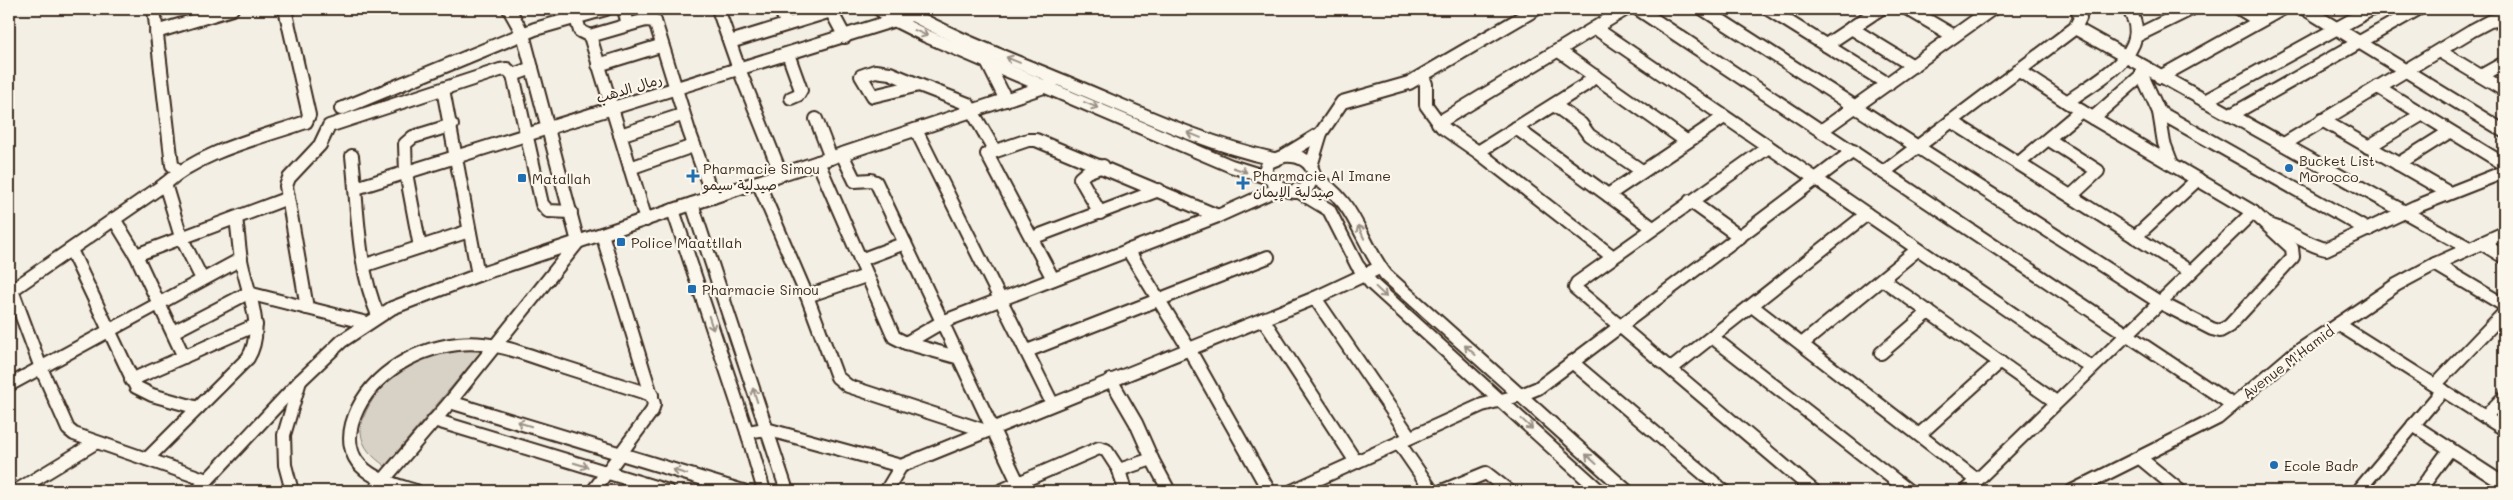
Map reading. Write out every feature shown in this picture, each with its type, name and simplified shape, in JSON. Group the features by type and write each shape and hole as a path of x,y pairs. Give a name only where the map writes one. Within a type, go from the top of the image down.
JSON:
{"street":[{"path":"154,9 172,165 179,171"},
{"path":"156,32 232,9"},
{"path":"285,9 309,115 306,122"},
{"path":"510,9 523,34 578,242"},
{"path":"341,109 523,34 594,11 606,9"},
{"path":"624,9 628,25"},
{"path":"718,9 739,69 781,174"},
{"path":"780,9 787,24"},
{"path":"879,9 896,21 987,62 1231,166 1266,177"},
{"path":"1296,190 1308,185 1321,133 1342,102 1400,87 1423,76 1536,9"},
{"path":"1438,123 1626,9"},
{"path":"1638,9 2233,405"},
{"path":"1703,9 2160,302 2212,329 2220,330 2229,326 2294,257 2292,248 2253,212 2081,111 2018,70"},
{"path":"1768,9 1888,84"},
{"path":"1826,45 1880,9"},
{"path":"1908,9 1954,36"},
{"path":"1821,131 1992,9"},
{"path":"1884,172 2075,28 2080,18 2078,9"},
{"path":"2067,102 2125,57 2136,43 2138,35 2135,20 2128,9"},
{"path":"2138,35 2173,13 2191,9"},
{"path":"2240,9 2258,20"},
{"path":"2160,77 2258,20 2282,9"},
{"path":"2305,9 2504,131"},
{"path":"2205,101 2372,9"},
{"path":"2231,114 2418,9"},
{"path":"730,42 830,10 845,37"},
{"path":"907,12 1058,79 1233,150 1279,157 1300,157 1312,172 1335,190 1348,207 1379,268 1627,491"},
{"name":"رمال الدهب","path":"356,188 896,21 907,12"},
{"path":"576,18 580,31 590,36 646,20 654,21 660,46 676,89 682,115 713,197"},
{"path":"2284,144 2490,21 2504,20"},
{"path":"1595,28 1767,148 2092,368"},
{"path":"1851,28 1913,66"},
{"path":"2075,28 2125,57 2142,71 2160,77 2231,114 2405,212 2475,246 2504,257"},
{"path":"590,36 646,220"},
{"path":"598,65 660,46"},
{"path":"1559,51 1686,141"},
{"path":"2439,51 2504,90"},
{"path":"788,54 801,90 798,95 791,98"},
{"path":"987,62 1006,100"},
{"path":"2481,76 2504,63"},
{"path":"513,75 532,68"},
{"path":"207,480 95,443 74,434 68,429 41,368 11,291 165,184 179,171 201,159 306,122 329,126 500,70 508,69 513,75 542,204 548,211 571,212"},
{"path":"2142,71 2159,112 2164,143 2172,164"},
{"path":"2093,118 2142,71"},
{"path":"1423,76 1426,84 1426,105 1438,123 1613,257"},
{"path":"1478,152 1585,85 1595,76"},
{"path":"197,491 328,353 372,319 404,302 478,275 1006,100 1046,86 1058,79"},
{"path":"918,85 968,104 974,110 995,151"},
{"path":"2378,87 2504,164"},
{"path":"443,89 452,125 478,275"},
{"path":"1554,105 1581,124 1589,135 1642,171"},
{"path":"2019,163 2081,111"},
{"path":"2159,112 2368,230"},
{"path":"2368,147 2422,114"},
{"path":"620,134 682,115"},
{"path":"1608,195 1724,117"},
{"path":"816,119 836,156 855,181 871,180 876,182 960,358 988,430 1020,487"},
{"path":"2322,120 2449,194"},
{"path":"1951,121 2191,272"},
{"path":"420,247 406,173 404,149 408,140 452,125"},
{"path":"307,308 288,198 287,181 320,145 329,126"},
{"path":"1516,128 1653,228"},
{"path":"916,130 1052,403"},
{"path":"2398,164 2449,132"},
{"path":"1321,133 1279,157 1266,168 1266,177 1270,183 1278,188 1296,190 1329,210 1364,275 1600,491"},
{"path":"2048,139 2098,171 2071,196"},
{"path":"1053,279 987,154 1028,140 1036,140 1103,166 1218,216"},
{"path":"630,168 693,146"},
{"path":"1767,148 1577,283 1575,288 1814,491"},
{"path":"1292,491 1482,405 1521,395 1538,388 1853,151"},
{"path":"352,156 372,303 372,319"},
{"path":"818,162 894,337 906,343 960,358"},
{"path":"1100,213 1080,178 1087,172 1103,166"},
{"path":"2268,225 2285,229 2322,250 2405,212 2504,172"},
{"path":"2135,237 2198,180"},
{"path":"758,182 807,296 837,377 843,383 988,430"},
{"path":"165,184 181,237 202,279"},
{"path":"906,343 942,322 1218,216 1265,196 1278,188"},
{"path":"1032,238 1159,190"},
{"path":"136,255 288,198"},
{"path":"1690,201 1740,237"},
{"path":"692,204 787,491"},
{"path":"673,210 747,432 764,491"},
{"path":"1966,491 2253,212"},
{"path":"1670,369 1867,214"},
{"path":"147,459 248,358 254,348 256,325 241,259 236,218"},
{"path":"114,220 136,255 160,302 184,357"},
{"path":"366,265 469,231"},
{"name":"Avenue M'Hamid","path":"2072,491 2090,488 2140,458 2194,432 2218,418 2284,362 2396,285 2435,264 2504,233"},
{"path":"593,491 652,411 654,404 602,234"},
{"path":"374,491 450,402 578,242"},
{"path":"860,260 905,244"},
{"path":"70,250 131,380 142,391 198,408"},
{"path":"1128,250 1189,349 1269,491"},
{"path":"1802,344 1917,250"},
{"path":"1027,351 1268,257"},
{"path":"9,385 241,259"},
{"path":"2435,264 2504,305"},
{"path":"886,491 901,466 1052,403 1315,298 1379,268"},
{"path":"807,296 866,276"},
{"path":"1882,279 2056,402"},
{"path":"173,332 248,294 307,308 372,319"},
{"path":"1315,298 1404,440 1432,491"},
{"path":"1752,306 1920,434 1977,480"},
{"path":"1882,353 1929,312"},
{"path":"2358,491 2413,426 2439,388 2504,313"},
{"path":"1263,319 1356,462"},
{"path":"2338,324 2504,430"},
{"path":"131,380 256,325"},
{"path":"1712,337 1909,491"},
{"path":"416,491 383,480 360,466 350,445 350,436 354,413 364,397 392,369 428,350 460,344 495,344 652,395"},
{"path":"1572,362 1724,491"},
{"path":"1920,434 2000,362"},
{"path":"1111,380 1136,423 1169,491"},
{"path":"288,489 285,430 287,420 297,397 300,382"},
{"path":"2486,418 2504,397"},
{"path":"450,402 743,491"},
{"path":"434,420 668,491"},
{"path":"2413,426 2504,484"},
{"path":"747,432 766,429 901,466"},
{"path":"16,491 95,443"},
{"path":"1000,491 1020,487 1099,448 1106,450 1119,470 1126,491"},
{"path":"2419,491 2450,449"},
{"path":"2140,458 2180,491"},
{"path":"1119,470 1152,459"},
{"path":"1442,491 1486,473 1509,491"}],"shaded area":[{"path":"450,346 479,349 481,352 385,466 372,456 363,443 362,422 367,410 373,399 391,377 411,360 431,351"}],"place":[{"name":"Bucket List Morocco","path":"2289,168"},
{"name":"Pharmacie Simou صيدلية سيمو","path":"693,176"},
{"name":"Matallah","path":"522,178"},
{"name":"Pharmacie Al Imane صيدلية الإيمان","path":"1243,183"},
{"name":"Police Maattllah","path":"621,242"},
{"name":"Pharmacie Simou","path":"692,289"},
{"name":"Ecole Badr","path":"2274,465"}]}
